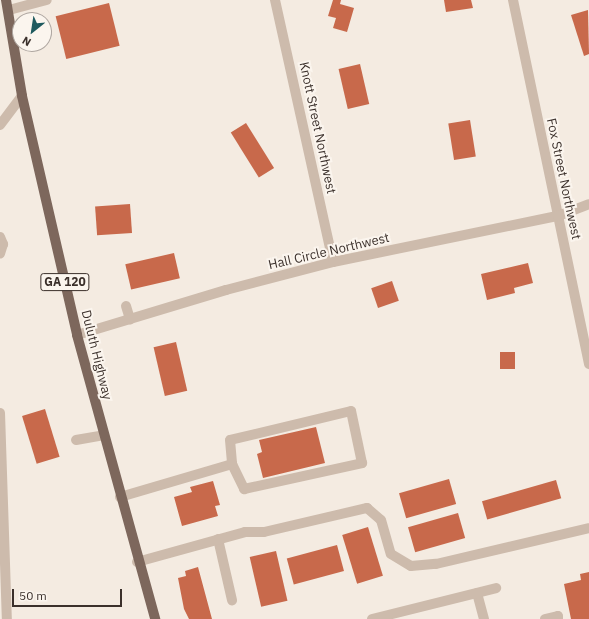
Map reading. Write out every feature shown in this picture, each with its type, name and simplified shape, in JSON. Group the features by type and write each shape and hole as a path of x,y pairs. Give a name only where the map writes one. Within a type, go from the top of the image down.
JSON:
{"main road":[{"name":"Duluth Highway","path":"7,5 22,96 77,336 120,497 155,619"}],"street":[{"path":"7,5 47,0"},
{"name":"Knott Street Northwest","path":"275,0 333,262"},
{"name":"Fox Street Northwest","path":"513,0 589,364"},
{"path":"0,125 22,96"},
{"name":"Hall Circle Northwest","path":"77,336 130,319 333,262 558,216 589,204"},
{"path":"0,237 3,244 0,254"},
{"path":"126,306 130,319"},
{"path":"351,410 362,463 244,490 232,464 230,440 351,410"},
{"path":"0,413 2,530 7,619"},
{"path":"76,440 103,435"},
{"path":"120,497 232,464"},
{"path":"138,562 218,539 367,508 380,520 390,554 411,566 436,564 589,528"},
{"path":"218,539 232,600"},
{"path":"372,619 496,588"},
{"path":"478,593 484,619"},
{"path":"545,619 558,616 558,619"}],"building":[{"path":"333,0 341,0 340,4 354,8 347,32 333,28 336,18 328,16"},
{"path":"444,0 471,0 473,8 446,12"},
{"path":"109,3 120,46 66,59 56,16"},
{"path":"588,10 589,54 584,56 571,15"},
{"path":"360,64 369,104 348,109 339,69"},
{"path":"470,120 476,157 454,160 448,123"},
{"path":"246,123 274,168 259,177 231,133"},
{"path":"130,204 132,233 97,235 95,206"},
{"path":"174,253 180,278 131,290 125,264"},
{"path":"528,263 533,283 514,288 515,293 487,300 481,274"},
{"path":"392,281 399,301 378,308 371,288"},
{"path":"176,342 187,391 165,396 154,347"},
{"path":"500,352 515,352 515,369 500,369"},
{"path":"45,409 60,457 37,464 22,416"},
{"path":"316,427 325,463 263,478 257,454 262,452 259,440"},
{"path":"449,479 456,504 406,518 399,493"},
{"path":"556,480 561,498 487,519 482,501"},
{"path":"213,481 220,505 215,506 218,516 182,526 174,497 192,492 190,487"},
{"path":"458,513 465,538 415,552 408,527"},
{"path":"368,527 383,576 357,584 342,535"},
{"path":"337,545 344,571 294,585 287,558"},
{"path":"276,551 287,601 261,607 250,557"},
{"path":"198,567 212,619 189,619 184,609 178,578 186,576 185,571"},
{"path":"589,572 589,619 571,619 564,584 581,580 580,574"}]}
